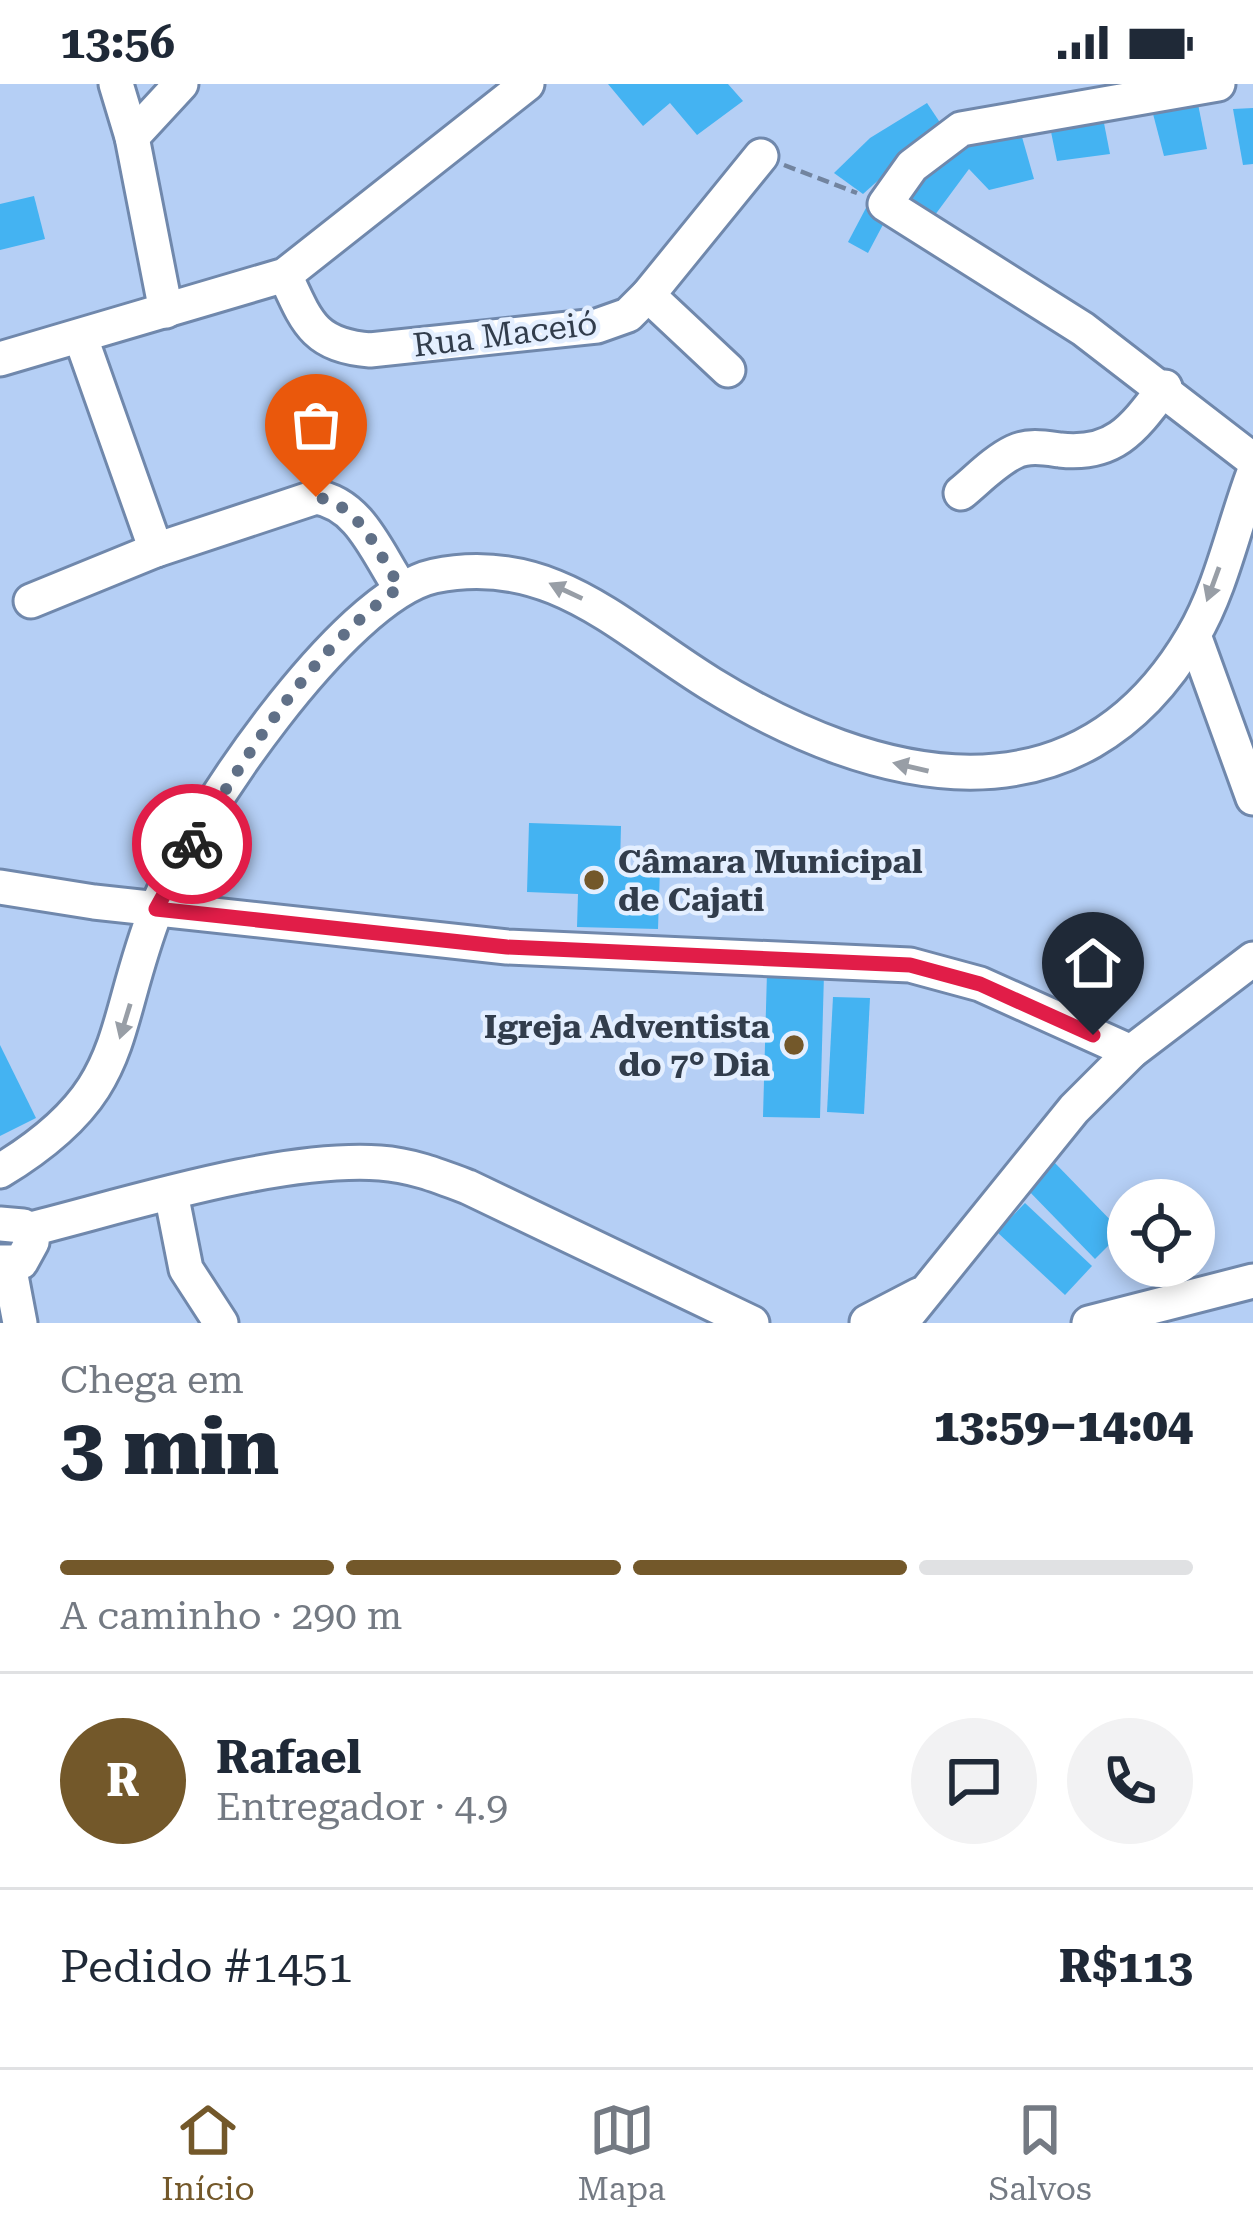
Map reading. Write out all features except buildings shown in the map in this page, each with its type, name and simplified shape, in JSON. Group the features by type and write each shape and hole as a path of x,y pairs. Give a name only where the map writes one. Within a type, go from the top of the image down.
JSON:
{"street":[{"path":"116,84 132,137 166,311"},
{"path":"132,137 181,84"},
{"path":"0,358 285,275 527,84"},
{"path":"1218,84 961,129 912,166 885,204 1165,387 1253,460"},
{"name":"Rua Maceió","path":"285,275 318,335 340,348 370,350 597,326 628,315 648,296 761,156"},
{"path":"648,296 728,370"},
{"path":"81,338 156,550"},
{"path":"961,493 1012,452 1029,448 1085,453 1111,447 1132,430 1165,387"},
{"path":"0,1171 71,1119 98,1084 118,1043 156,909 228,787 314,668 365,612 400,587 476,572 565,587 713,685 801,731 869,758 933,772 988,775 1090,743 1154,687 1194,634 1253,475"},
{"path":"31,601 156,550 316,497 337,500 351,512 400,587"},
{"path":"1194,634 1253,798"},
{"path":"0,887 507,947 910,965 980,984 1131,1052"},
{"path":"901,1323 1074,1109 1131,1052 1253,959"},
{"path":"20,1323 4,1263 29,1253 7,1226 334,1162 422,1169 752,1323"},
{"path":"171,1193 186,1269 221,1323"},
{"path":"1089,1323 1253,1282"},
{"path":"840,1323 867,1323 923,1293"}],"path":[{"path":"761,156 885,204"}],"way so far":[{"path":"192,844 314,668 365,612 400,587 351,512 337,500 316,497"}],"place":[{"name":"Câmara Municipal de Cajati","path":"594,880"},
{"name":"Igreja Adventista do 7° Dia","path":"794,1045"}],"route":[{"path":"192,844 156,909 507,947 910,965 980,984 1093,1035"}]}
